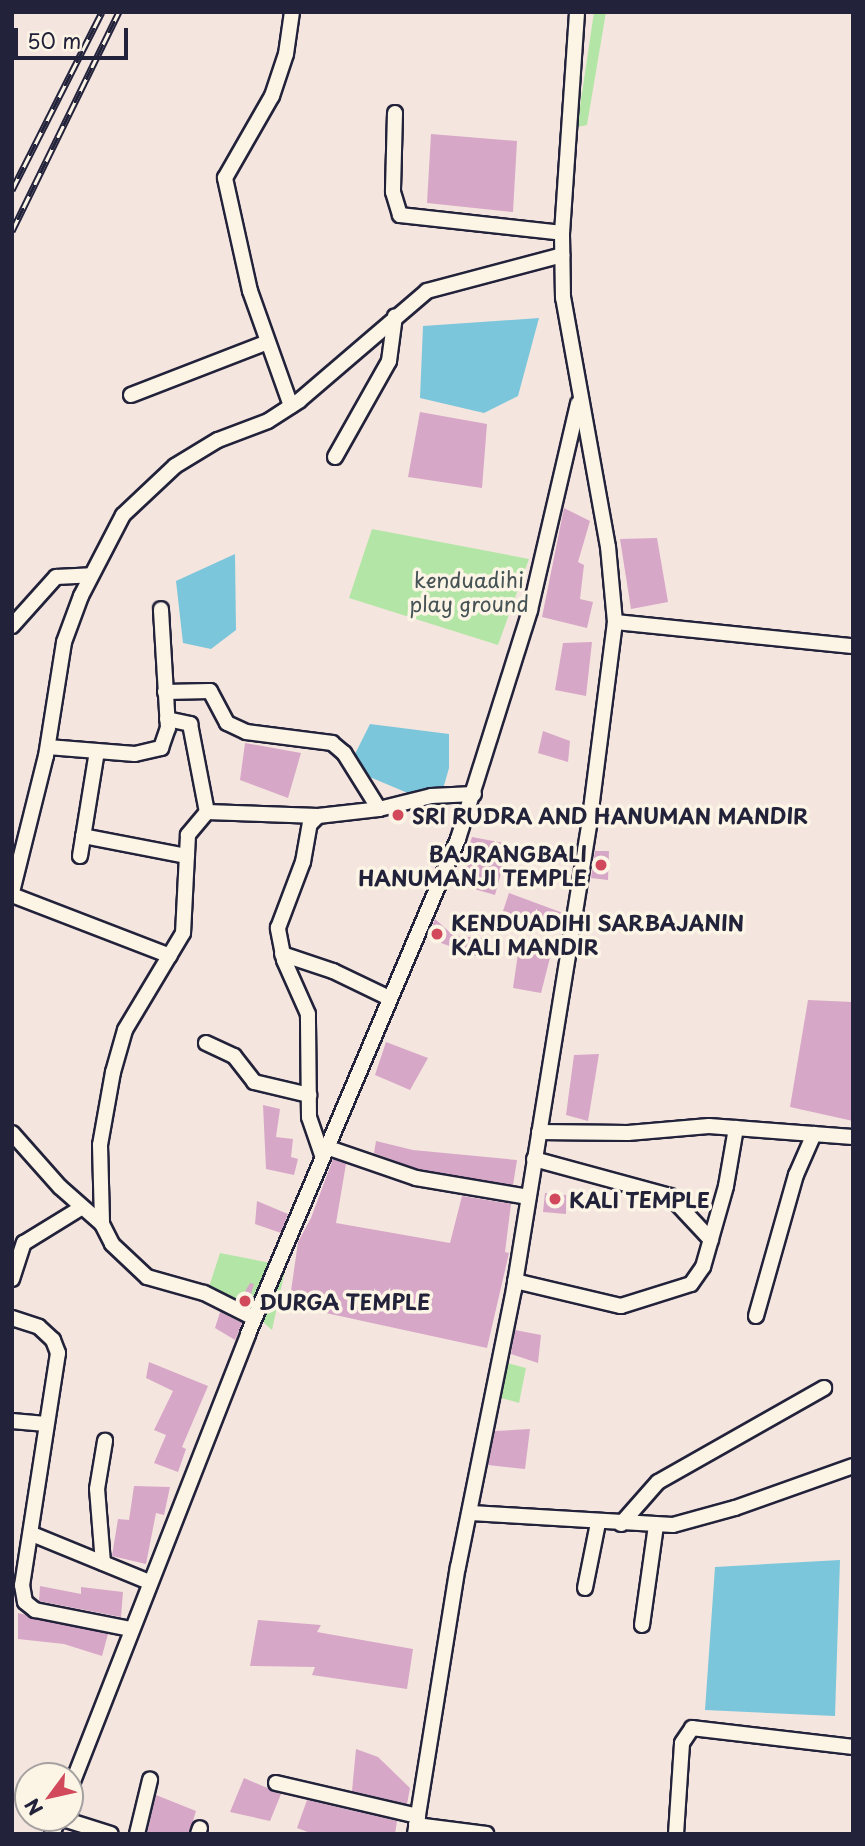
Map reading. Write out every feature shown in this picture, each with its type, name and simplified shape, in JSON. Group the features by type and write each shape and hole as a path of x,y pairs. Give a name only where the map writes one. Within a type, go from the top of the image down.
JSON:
{"street":[{"path":"291,406 265,343 225,178 228,166 262,118 272,96 286,54 292,12"},
{"path":"416,1825 458,1567 471,1513 515,1281 589,825 615,622 608,547 579,399 563,298 562,233 577,12"},
{"path":"395,113 393,192 400,215 562,233"},
{"path":"170,956 12,894 48,747 64,642 91,575 123,515 155,482 210,445 291,406 427,290 562,255"},
{"path":"335,457 389,361 396,316"},
{"path":"131,395 265,343"},
{"path":"80,1762 254,1318 474,794 530,610 579,399"},
{"path":"12,626 56,577 91,575"},
{"path":"48,747 151,754 166,740 161,609"},
{"path":"615,622 853,646"},
{"path":"166,692 210,691 227,723 246,732 332,743 344,753 379,809"},
{"path":"167,719 190,724 207,812"},
{"path":"80,856 97,751"},
{"path":"207,812 318,816 379,809 431,796 474,794"},
{"path":"207,812 188,835 185,922 170,956 125,1030 113,1072 100,1145 102,1224 112,1244 147,1277 204,1293 254,1318"},
{"path":"318,816 310,824 297,882 280,916 282,954 308,1014 311,1129 324,1151 416,1178 528,1197"},
{"path":"83,836 187,856"},
{"path":"282,954 334,971 388,998"},
{"path":"206,1043 234,1056 248,1077 261,1086 309,1095"},
{"path":"539,1132 736,1128 853,1137"},
{"path":"515,1281 603,1305 633,1305 691,1284 703,1267 711,1240 736,1128"},
{"path":"12,1133 81,1208 102,1224"},
{"path":"756,1316 796,1175 814,1134"},
{"path":"534,1160 670,1196 711,1240"},
{"path":"12,1279 24,1243 81,1208"},
{"path":"12,1318 31,1322 57,1345 32,1534 22,1585 29,1607 131,1629"},
{"path":"621,1524 658,1482 824,1388"},
{"path":"12,1421 46,1424"},
{"path":"103,1563 97,1489 105,1441"},
{"path":"471,1513 656,1526 734,1508 853,1466"},
{"path":"585,1588 598,1523"},
{"path":"642,1625 656,1526"},
{"path":"32,1534 149,1582"},
{"path":"676,1834 682,1743 692,1728 853,1747"},
{"path":"137,1834 150,1780"},
{"path":"276,1783 416,1825 486,1834"},
{"path":"84,1826 111,1834"}],"green space":[{"path":"594,12 606,12 587,125 577,127"},
{"name":"kenduadihi play ground","path":"372,529 529,559 498,645 349,598"},
{"path":"220,1253 286,1266 272,1330 252,1312 208,1290"},
{"path":"503,1362 526,1368 519,1403 498,1397"}],"water":[{"path":"539,318 518,396 484,413 420,398 423,326"},
{"path":"235,554 236,630 211,649 183,643 176,581"},
{"path":"370,724 449,734 449,768 443,789 410,794 365,775 354,756"},
{"path":"840,1560 835,1716 705,1710 715,1567"}],"building":[{"path":"431,134 517,141 513,212 427,203"},
{"path":"420,412 487,424 482,488 408,477"},
{"path":"564,508 590,521 578,562 584,565 580,599 593,602 587,628 542,617"},
{"path":"657,538 668,602 631,609 620,539"},
{"path":"592,642 586,696 555,690 563,643"},
{"path":"543,731 570,741 568,762 538,753"},
{"path":"245,743 301,753 288,798 240,780"},
{"path":"472,837 509,844 495,895 457,884"},
{"name":"BAJRANGBALI HANUMANJI TEMPLE","path":"595,851 609,851 608,880 591,878"},
{"path":"509,893 563,913 557,932 501,917"},
{"path":"435,919 454,936 484,938 481,958 428,938"},
{"path":"520,940 554,942 541,993 513,988"},
{"path":"808,1000 853,1002 853,1121 790,1107"},
{"path":"386,1042 428,1058 410,1090 375,1075"},
{"path":"599,1054 588,1121 566,1115 574,1055"},
{"path":"263,1105 280,1109 276,1137 293,1139 291,1157 298,1159 294,1175 266,1169"},
{"path":"376,1141 413,1150 517,1160 513,1185 418,1169 374,1153"},
{"path":"333,1159 346,1164 336,1223 450,1243 462,1196 511,1204 505,1252 509,1253 487,1348 289,1305 298,1242 311,1218"},
{"name":"KALI TEMPLE","path":"545,1193 566,1195 566,1214 543,1212"},
{"path":"257,1201 288,1214 281,1233 255,1224"},
{"path":"250,1283 254,1284 248,1304 240,1300"},
{"path":"220,1312 242,1323 235,1340 215,1328"},
{"path":"515,1330 541,1335 538,1363 511,1354"},
{"path":"149,1362 208,1386 182,1447 186,1449 178,1472 154,1463 166,1435 154,1430 173,1391 146,1378"},
{"path":"530,1429 525,1469 488,1465 495,1431"},
{"path":"134,1486 170,1487 164,1515 156,1513 146,1564 112,1556 118,1519 129,1520"},
{"path":"40,1586 81,1594 81,1587 123,1592 121,1617 39,1601"},
{"path":"18,1613 108,1634 102,1656 64,1644 18,1639"},
{"path":"258,1620 321,1625 317,1632 413,1649 407,1689 312,1675 315,1667 250,1666"},
{"path":"356,1749 378,1757 410,1788 407,1804 352,1791"},
{"path":"244,1778 281,1794 270,1821 230,1812"},
{"path":"156,1795 196,1811 189,1834 147,1834"},
{"path":"307,1800 397,1821 395,1834 313,1834 297,1828"}],"railway":[{"path":"12,190 102,12"},
{"path":"12,231 119,12"}],"place":[{"name":"SRI RUDRA AND HANUMAN MANDIR","path":"398,815"},
{"name":"BAJRANGBALI HANUMANJI TEMPLE","path":"601,865"},
{"name":"KENDUADIHI SARBAJANIN KALI MANDIR","path":"437,934"},
{"name":"KALI TEMPLE","path":"555,1199"},
{"name":"DURGA TEMPLE","path":"245,1301"}]}
